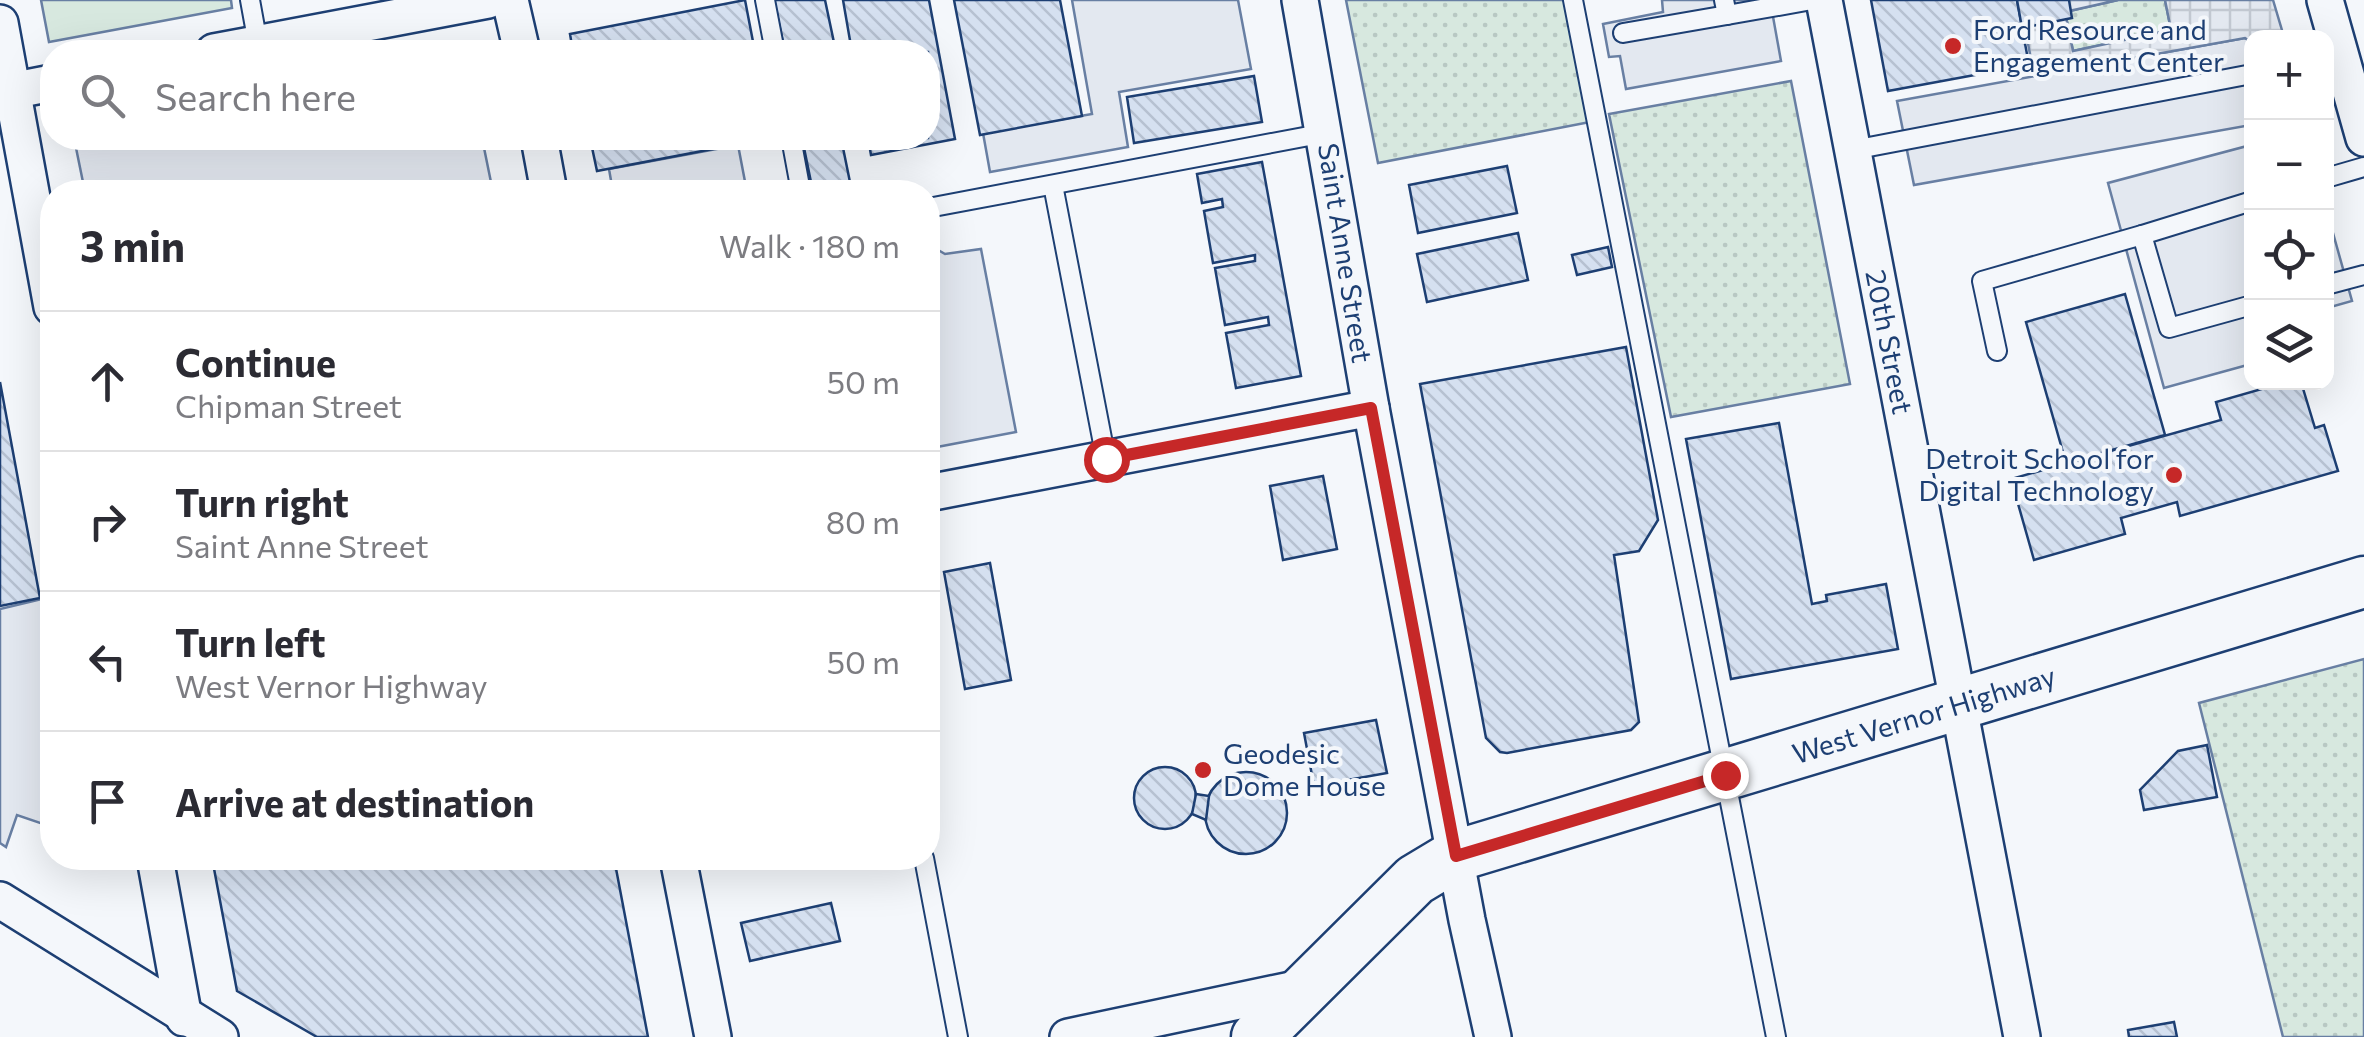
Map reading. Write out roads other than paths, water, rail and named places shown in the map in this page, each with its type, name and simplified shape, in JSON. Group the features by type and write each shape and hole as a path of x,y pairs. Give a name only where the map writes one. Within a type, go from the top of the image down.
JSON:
{"street":[{"path":"279,40 488,0"},
{"path":"510,0 519,40"},
{"name":"Saint Anne Street","path":"1300,0 1371,408 1493,1037"},
{"name":"20th Street","path":"1824,0 2022,1037"},
{"path":"2325,0 2330,30"},
{"path":"0,23 6,92 40,251"},
{"path":"2334,59 2364,138"},
{"path":"6,92 40,85"},
{"path":"541,150 547,180"},
{"path":"940,491 1371,408"},
{"name":"West Vernor Highway","path":"1256,1037 1415,880 1456,856 2364,582"},
{"path":"158,870 184,1018"},
{"path":"680,870 713,1037"},
{"path":"0,900 220,1037"},
{"path":"1068,1037 1306,987"}],"lane":[{"path":"250,0 257,40"},
{"path":"765,0 773,40"},
{"path":"1573,0 1776,1037"},
{"path":"1623,33 1725,7 1812,0"},
{"path":"1853,150 2244,76"},
{"path":"940,206 1325,133"},
{"path":"793,150 799,180"},
{"path":"2334,176 2364,167"},
{"path":"1053,184 1106,459"},
{"path":"1998,351 1982,281 2244,203"},
{"path":"2142,235 2168,328 2244,308"},
{"path":"2334,283 2364,275"},
{"path":"926,870 958,1037"}],"place":[{"name":"Ford Resource and Engagement Center","path":"1953,46"},
{"name":"Detroit School for Digital Technology","path":"2174,475"},
{"name":"Geodesic Dome House","path":"1203,770"}]}
